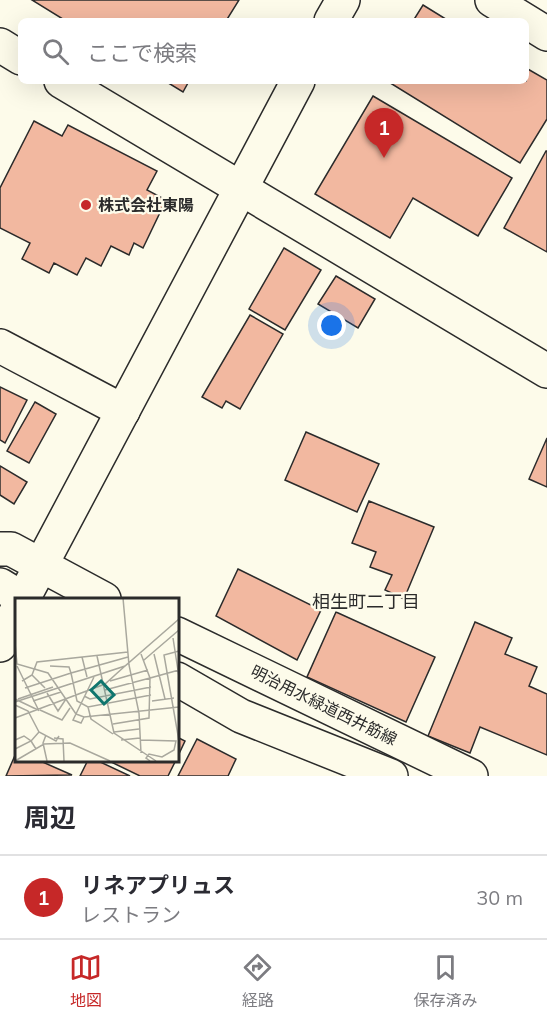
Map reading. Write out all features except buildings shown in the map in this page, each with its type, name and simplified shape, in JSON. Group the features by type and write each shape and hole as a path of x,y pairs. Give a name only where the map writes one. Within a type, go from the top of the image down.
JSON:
{"street":[{"path":"333,18 343,0"},
{"path":"492,0 521,18"},
{"path":"529,23 547,34"},
{"path":"0,45 18,56"},
{"path":"66,84 547,371"},
{"path":"24,598 240,186 296,84"},
{"path":"0,346 123,411"},
{"path":"0,549 11,549 102,598"},
{"path":"0,585 21,598"},
{"path":"0,645 15,614"},
{"name":"明治用水緑道西井筋線","path":"178,634 471,776"},
{"path":"178,680 241,716 391,776"}],"place":[{"name":"リネアプリュス","path":"384,158"},
{"name":"株式会社東陽","path":"86,205"}],"district":[{"name":"相生町二丁目","path":"366,601"}]}
